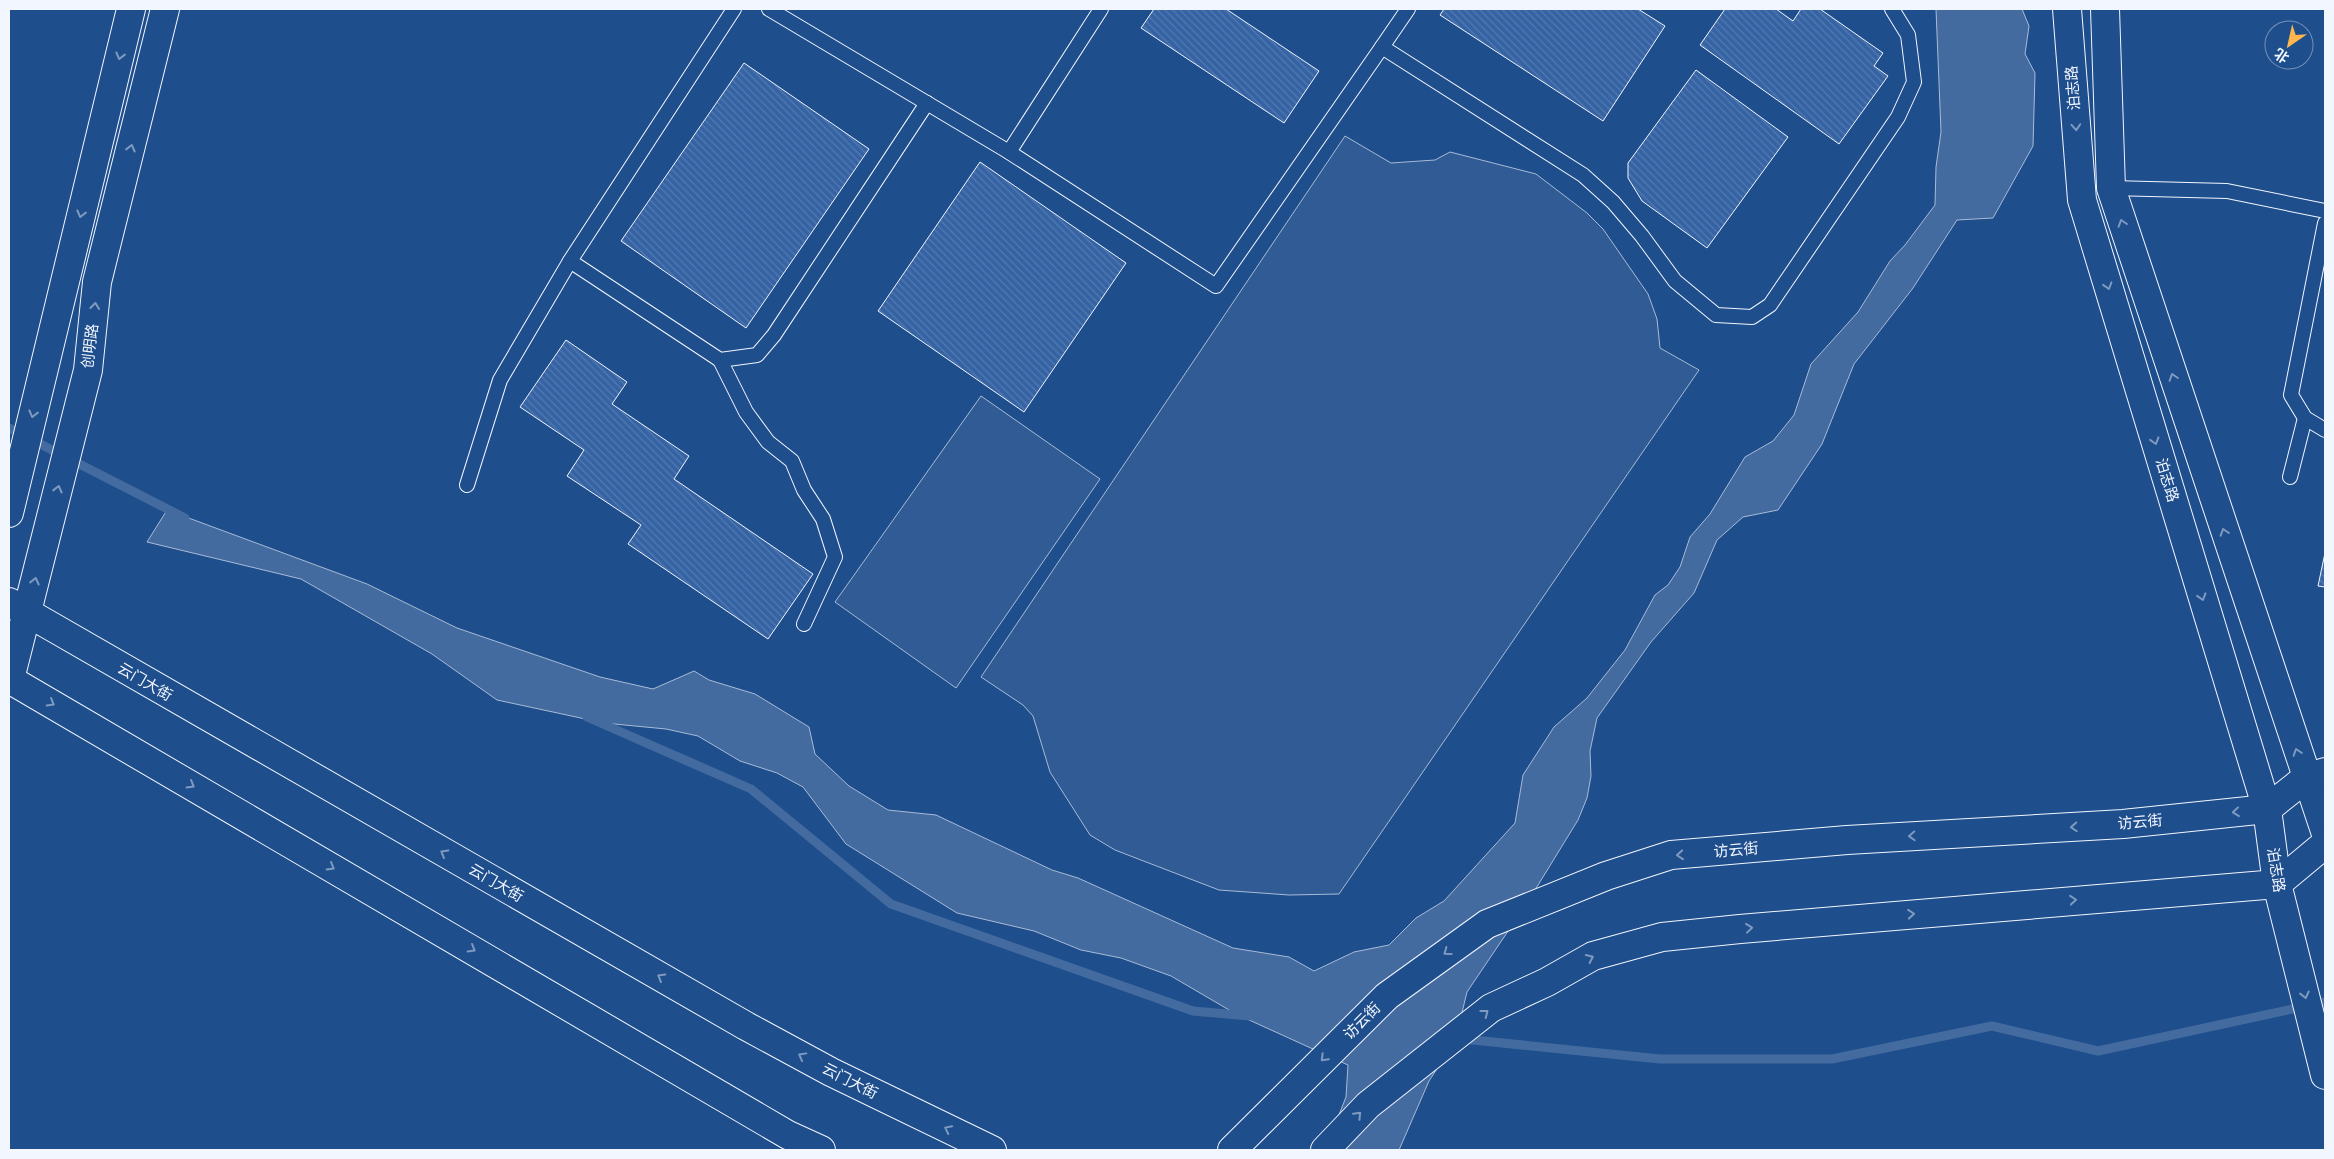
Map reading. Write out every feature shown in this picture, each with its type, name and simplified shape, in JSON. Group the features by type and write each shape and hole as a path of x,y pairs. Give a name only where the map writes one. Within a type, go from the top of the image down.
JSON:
{"main road":[{"path":"9,514 131,9"},
{"name":"创明路","path":"9,680 18,607 46,536 88,370 97,282 165,9"},
{"name":"泊志路","path":"2067,9 2082,200 2267,809 2277,884 2325,1075"},
{"path":"2105,9 2111,188 2315,775 2325,831"},
{"name":"云门大街","path":"18,607 746,1026 831,1072 992,1150"},
{"path":"9,680 780,1130 821,1150"},
{"path":"2267,809 2315,775"},
{"name":"访云街","path":"1240,1143 1387,996 1486,924 1606,876 1670,855 1847,840 2123,824 2267,809"},
{"path":"1324,1150 1368,1105 1491,1008 1547,982 1593,956 1662,937 1806,922 2277,884 2325,844"}],"lane":[{"path":"467,486 500,380 570,261 734,9"},
{"path":"769,9 1009,152 1216,286 1408,9"},
{"path":"1009,152 1101,9"},
{"path":"1382,47 1583,175 1618,209 1642,236 1674,282 1702,306 1716,315 1752,317 1770,305 1862,173 1898,117 1914,82 1908,35 1892,9"},
{"path":"720,360 757,355 774,335 927,103"},
{"path":"2111,188 2227,191 2325,211"},
{"path":"2325,223 2291,395 2305,418 2325,430"},
{"path":"570,261 720,360 746,412 768,442 792,461 804,490 823,519 834,557 804,624"},
{"path":"2290,476 2305,418"}],"shaded area":[{"path":"1936,9 2022,9 2029,26 2025,54 2035,73 2033,146 1993,218 1957,220 1913,288 1854,364 1822,444 1778,510 1743,517 1717,540 1694,593 1651,642 1597,718 1590,751 1591,776 1587,798 1578,820 1527,903 1467,992 1455,1041 1429,1081 1399,1150 1325,1150 1346,1097 1348,1065 1236,1014 1171,976 1121,958 1081,950 1034,931 957,913 846,844 803,787 777,773 740,761 698,736 666,729 604,723 497,700 432,654 301,579 147,542 167,510 367,584 457,628 600,677 653,689 694,671 709,680 755,694 809,727 815,754 849,786 888,810 936,815 1052,870 1078,878 1233,948 1289,957 1314,971 1354,952 1389,945 1416,918 1444,901 1515,823 1523,775 1554,727 1587,698 1625,650 1655,595 1668,585 1680,567 1690,537 1710,514 1745,457 1773,441 1794,415 1811,364 1858,312 1890,261 1905,245 1935,205 1936,167 1941,132"},
{"path":"1345,136 1391,163 1435,160 1450,152 1536,174 1587,213 1603,229 1648,294 1657,319 1660,348 1699,370 1339,894 1289,895 1219,890 1115,850 1090,835 1050,772 1033,716 1023,705 981,677"},
{"path":"981,396 1100,479 956,688 835,602"}],"building":[{"path":"1154,9 1226,9 1319,71 1284,123 1141,28"},
{"path":"1444,9 1638,9 1665,26 1603,121 1440,15"},
{"path":"1725,9 1776,9 1793,21 1801,9 1820,9 1883,53 1874,66 1888,76 1839,144 1700,45"},
{"path":"744,63 869,149 746,328 621,241"},
{"path":"1696,70 1788,137 1707,248 1642,201 1628,178 1628,163"},
{"path":"980,162 1126,263 1024,412 878,311"},
{"path":"566,340 627,382 612,404 689,456 674,479 813,574 768,639 628,544 641,525 567,476 584,450 520,407"},
{"path":"2325,553 2325,587 2318,586"}],"waterway":[{"path":"9,428 185,518"},
{"path":"587,717 751,789 891,904 1193,1011 1249,1016"},
{"path":"1463,1039 1660,1059 1832,1059 1992,1026 2098,1051 2325,1002"}]}
